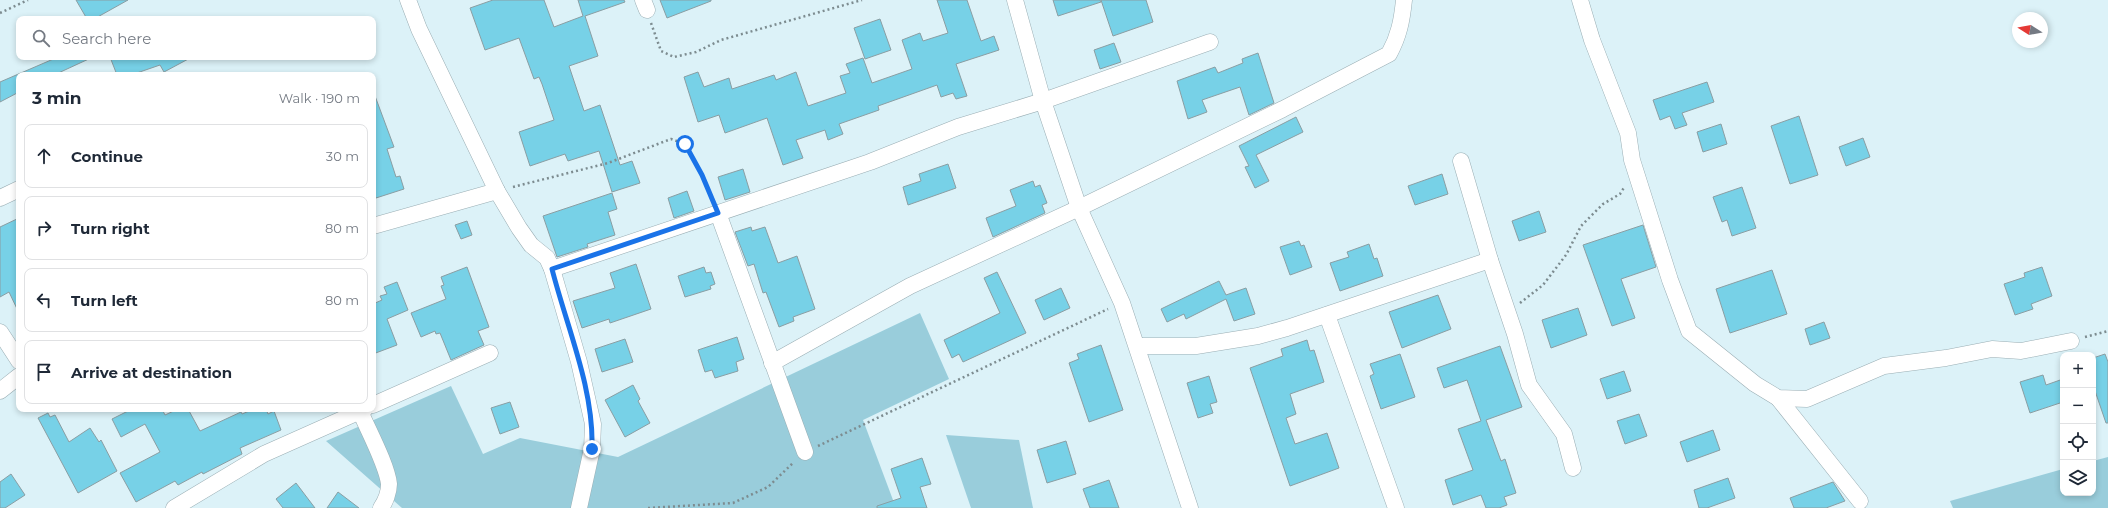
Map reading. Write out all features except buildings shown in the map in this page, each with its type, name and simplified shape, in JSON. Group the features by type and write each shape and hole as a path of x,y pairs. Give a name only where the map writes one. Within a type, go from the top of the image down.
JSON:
{"street":[{"path":"408,0 419,29 497,191 519,228 531,245 547,258 552,269 579,362 593,424 592,449 579,508"},
{"path":"1015,0 1043,101 1079,208 1122,303 1138,346 1190,508"},
{"path":"772,363 910,286 1079,208 1283,108 1388,54 1397,38 1402,20 1404,0"},
{"path":"1580,0 1592,40 1628,133 1632,160 1670,280 1689,331 1755,384 1778,398 1860,501"},
{"path":"552,269 870,162 958,127 1043,101 1210,42"},
{"path":"1461,161 1529,385 1564,434 1573,468"},
{"path":"0,198 16,190"},
{"path":"376,225 497,191"},
{"path":"718,213 805,452"},
{"path":"1138,346 1196,346 1258,336 1327,315 1490,260"},
{"path":"1327,315 1396,508"},
{"path":"0,332 16,356"},
{"path":"1778,398 1807,399 1884,366 1946,358 1992,349 2021,351 2071,341"},
{"path":"376,404 490,353"},
{"path":"0,391 16,378"},
{"path":"174,508 264,454 357,412"},
{"path":"367,412 389,485 385,502 381,508"}],"path":[{"path":"0,13 28,0"},
{"path":"645,5 661,51 674,57 696,52 721,40 862,0"},
{"path":"497,191 608,163 671,139 685,144 702,175 718,213"},
{"path":"1507,313 1543,285 1566,255 1581,226 1603,204 1620,194 1626,184"},
{"path":"648,508 733,503 768,487 805,452 1122,303"},
{"path":"2071,341 2108,331"}],"shaded area":[{"path":"920,313 949,379 863,420 896,508 402,508 326,441 451,386 483,454 520,438 618,457"},
{"path":"946,435 1019,440 1033,508 971,508"},
{"path":"2108,457 2108,508 1953,508 1950,501 2060,470 2060,496 2096,496 2096,460"}],"route":[{"path":"592,449 593,424 579,362 552,269 718,213 702,175 685,144"}]}
